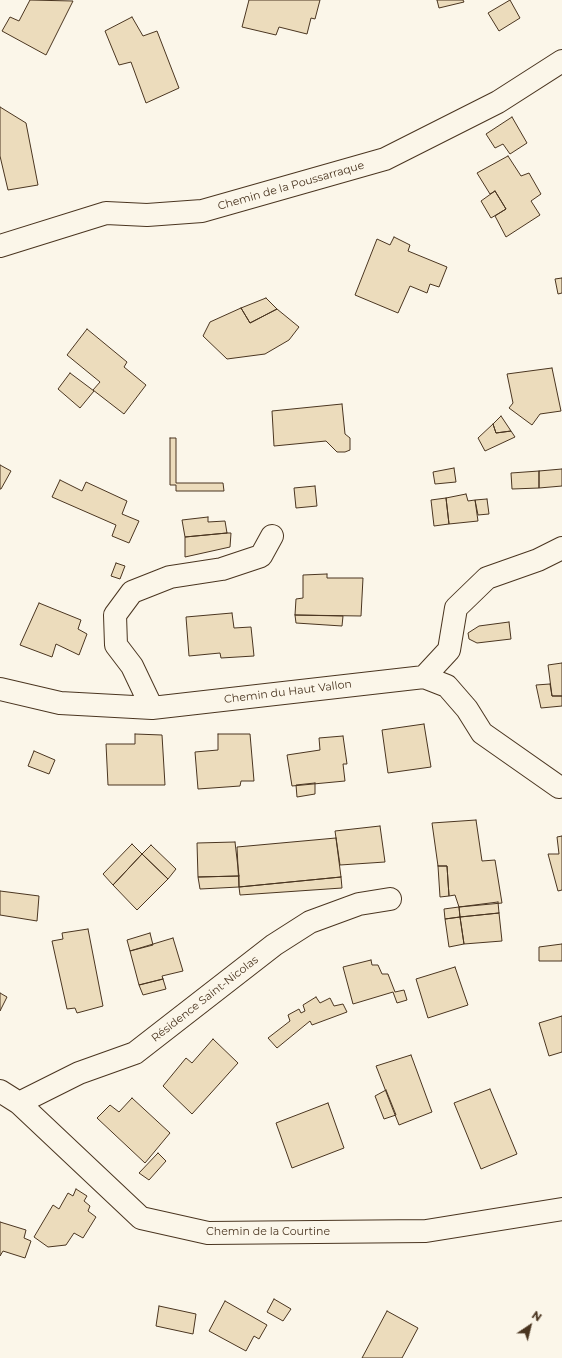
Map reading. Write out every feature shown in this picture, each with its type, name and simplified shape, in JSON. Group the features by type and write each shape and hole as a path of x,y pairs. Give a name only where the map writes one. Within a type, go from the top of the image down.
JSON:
{"street":[{"name":"Chemin de la Poussarraque","path":"0,246 106,213 147,215 202,211 384,159 498,102 562,61"},
{"path":"152,708 132,666 116,645 116,615 132,592 170,577 222,569 260,556 272,536"},
{"path":"424,677 449,650 456,608 487,578 538,560 562,548"},
{"name":"Chemin du Haut Vallon","path":"0,689 60,703 152,708 424,677 447,686 467,709 482,733 559,787"},
{"name":"Résidence Saint-Nicolas","path":"19,1103 79,1073 135,1053 274,945 310,922 359,904 390,899"},
{"name":"Chemin de la Courtine","path":"0,1090 19,1103 141,1218 208,1233 426,1231 562,1209"}],"building":[{"path":"30,0 73,1 46,55 2,31 10,17 19,21"},
{"path":"249,0 320,0 315,19 311,18 307,34 279,27 276,35 242,27"},
{"path":"437,0 463,0 464,2 439,8"},
{"path":"510,0 520,18 499,31 488,13"},
{"path":"132,17 143,36 157,31 179,88 146,103 131,62 119,65 105,31"},
{"path":"0,107 26,123 38,185 8,190 0,156"},
{"path":"512,117 527,143 510,154 503,144 495,148 486,134"},
{"path":"508,156 521,176 529,173 541,194 531,201 540,215 506,237 495,216 506,209 495,191 490,194 477,173"},
{"path":"495,191 506,209 491,218 481,201"},
{"path":"394,237 410,245 408,251 447,267 439,287 430,284 427,293 410,286 398,313 355,295 377,239 390,245"},
{"path":"562,278 562,293 558,294 555,279"},
{"path":"266,298 277,309 250,323 241,308"},
{"path":"241,308 250,323 277,309 299,327 289,340 265,354 227,359 203,336 210,322"},
{"path":"87,329 127,362 124,367 146,385 124,414 93,390 100,382 67,355"},
{"path":"552,368 561,411 540,414 532,425 509,408 513,403 507,374"},
{"path":"70,373 94,391 80,408 58,389"},
{"path":"342,404 345,434 350,438 350,450 345,452 337,452 326,441 274,446 272,411"},
{"path":"501,416 511,431 496,433 493,424"},
{"path":"493,424 496,433 511,431 515,437 485,451 478,438"},
{"path":"170,438 176,438 176,483 223,483 224,491 176,491 176,485 170,485"},
{"path":"0,465 11,471 1,489 0,489"},
{"path":"454,468 456,482 435,484 433,472"},
{"path":"562,469 562,486 539,488 539,471"},
{"path":"539,471 539,488 512,489 511,473"},
{"path":"60,480 82,491 86,482 127,501 122,514 139,521 129,543 112,536 116,525 52,497"},
{"path":"315,486 317,506 296,508 294,488"},
{"path":"466,494 468,501 475,500 478,521 449,524 446,498"},
{"path":"446,498 449,524 434,526 431,500"},
{"path":"487,499 489,514 478,515 475,500"},
{"path":"208,517 208,522 225,521 227,533 185,537 182,520"},
{"path":"231,533 230,547 185,557 185,537"},
{"path":"116,563 125,566 120,579 111,576"},
{"path":"327,574 327,578 363,578 361,616 295,615 296,599 303,598 303,575"},
{"path":"39,603 81,620 78,629 87,634 79,655 56,644 52,657 20,645"},
{"path":"232,613 234,628 251,627 254,656 221,658 220,653 189,656 186,617"},
{"path":"295,615 343,616 342,626 296,623"},
{"path":"509,622 511,639 477,643 469,639 468,633 479,626"},
{"path":"562,663 562,696 552,696 548,665"},
{"path":"550,684 552,696 562,696 562,706 541,708 536,685"},
{"path":"424,724 431,767 388,773 382,730"},
{"path":"135,734 162,735 165,785 108,785 106,744 135,744"},
{"path":"218,734 250,734 254,781 241,781 240,786 198,789 195,752 218,750"},
{"path":"343,736 347,764 343,764 345,781 292,786 287,755 320,750 319,738"},
{"path":"34,751 55,760 49,774 28,766"},
{"path":"315,783 315,794 297,797 296,785"},
{"path":"476,820 482,861 495,860 502,903 459,907 455,895 449,896 447,866 438,866 432,823"},
{"path":"380,826 385,862 340,865 335,831"},
{"path":"562,836 562,890 558,891 548,854 559,854 557,837"},
{"path":"336,838 341,877 239,887 237,847"},
{"path":"235,842 239,876 198,877 197,843"},
{"path":"132,844 142,854 113,885 103,874"},
{"path":"151,845 176,869 168,879 142,854"},
{"path":"142,854 168,879 137,910 113,885"},
{"path":"438,866 447,866 449,896 440,897"},
{"path":"239,876 239,887 200,889 198,877"},
{"path":"341,877 342,888 240,895 239,887"},
{"path":"0,891 39,896 37,921 0,915"},
{"path":"498,902 499,913 460,917 459,907"},
{"path":"459,907 460,917 445,919 444,909"},
{"path":"499,913 502,941 464,944 460,917"},
{"path":"460,917 464,944 449,947 445,919"},
{"path":"88,929 103,1006 77,1013 75,1008 67,1009 52,941 63,939 62,933"},
{"path":"150,933 153,945 130,951 127,940"},
{"path":"173,938 183,971 162,976 163,979 139,985 130,951"},
{"path":"562,944 562,961 539,961 539,947"},
{"path":"371,960 372,965 378,965 382,974 388,974 395,992 404,990 407,1000 397,1003 393,992 353,1004 343,967"},
{"path":"455,967 468,1005 428,1018 416,979"},
{"path":"163,979 166,989 143,995 139,985"},
{"path":"0,993 7,997 0,1011"},
{"path":"316,997 320,1003 330,998 334,1006 343,1004 347,1012 312,1025 310,1021 277,1048 268,1038 290,1021 288,1015 299,1009 301,1013 305,1011 303,1005"},
{"path":"562,1016 562,1052 549,1056 539,1023"},
{"path":"213,1039 238,1063 192,1114 163,1086 186,1058 192,1063"},
{"path":"411,1055 432,1112 399,1125 376,1066"},
{"path":"490,1089 517,1154 481,1169 454,1103"},
{"path":"386,1090 396,1115 384,1119 375,1096"},
{"path":"132,1098 170,1133 145,1163 97,1118 110,1105 119,1112"},
{"path":"328,1103 344,1148 292,1168 276,1123"},
{"path":"158,1153 166,1161 149,1180 139,1173"},
{"path":"76,1189 87,1196 84,1201 90,1206 88,1211 96,1217 83,1238 74,1233 66,1245 48,1247 34,1237 53,1205 59,1209 68,1193 73,1196"},
{"path":"0,1222 26,1230 24,1238 31,1241 25,1258 3,1251 0,1256"},
{"path":"274,1299 291,1309 283,1321 267,1312"},
{"path":"225,1301 267,1325 259,1339 254,1336 246,1351 209,1331"},
{"path":"159,1306 196,1314 193,1334 156,1326"},
{"path":"387,1311 418,1328 402,1358 362,1358"}]}
